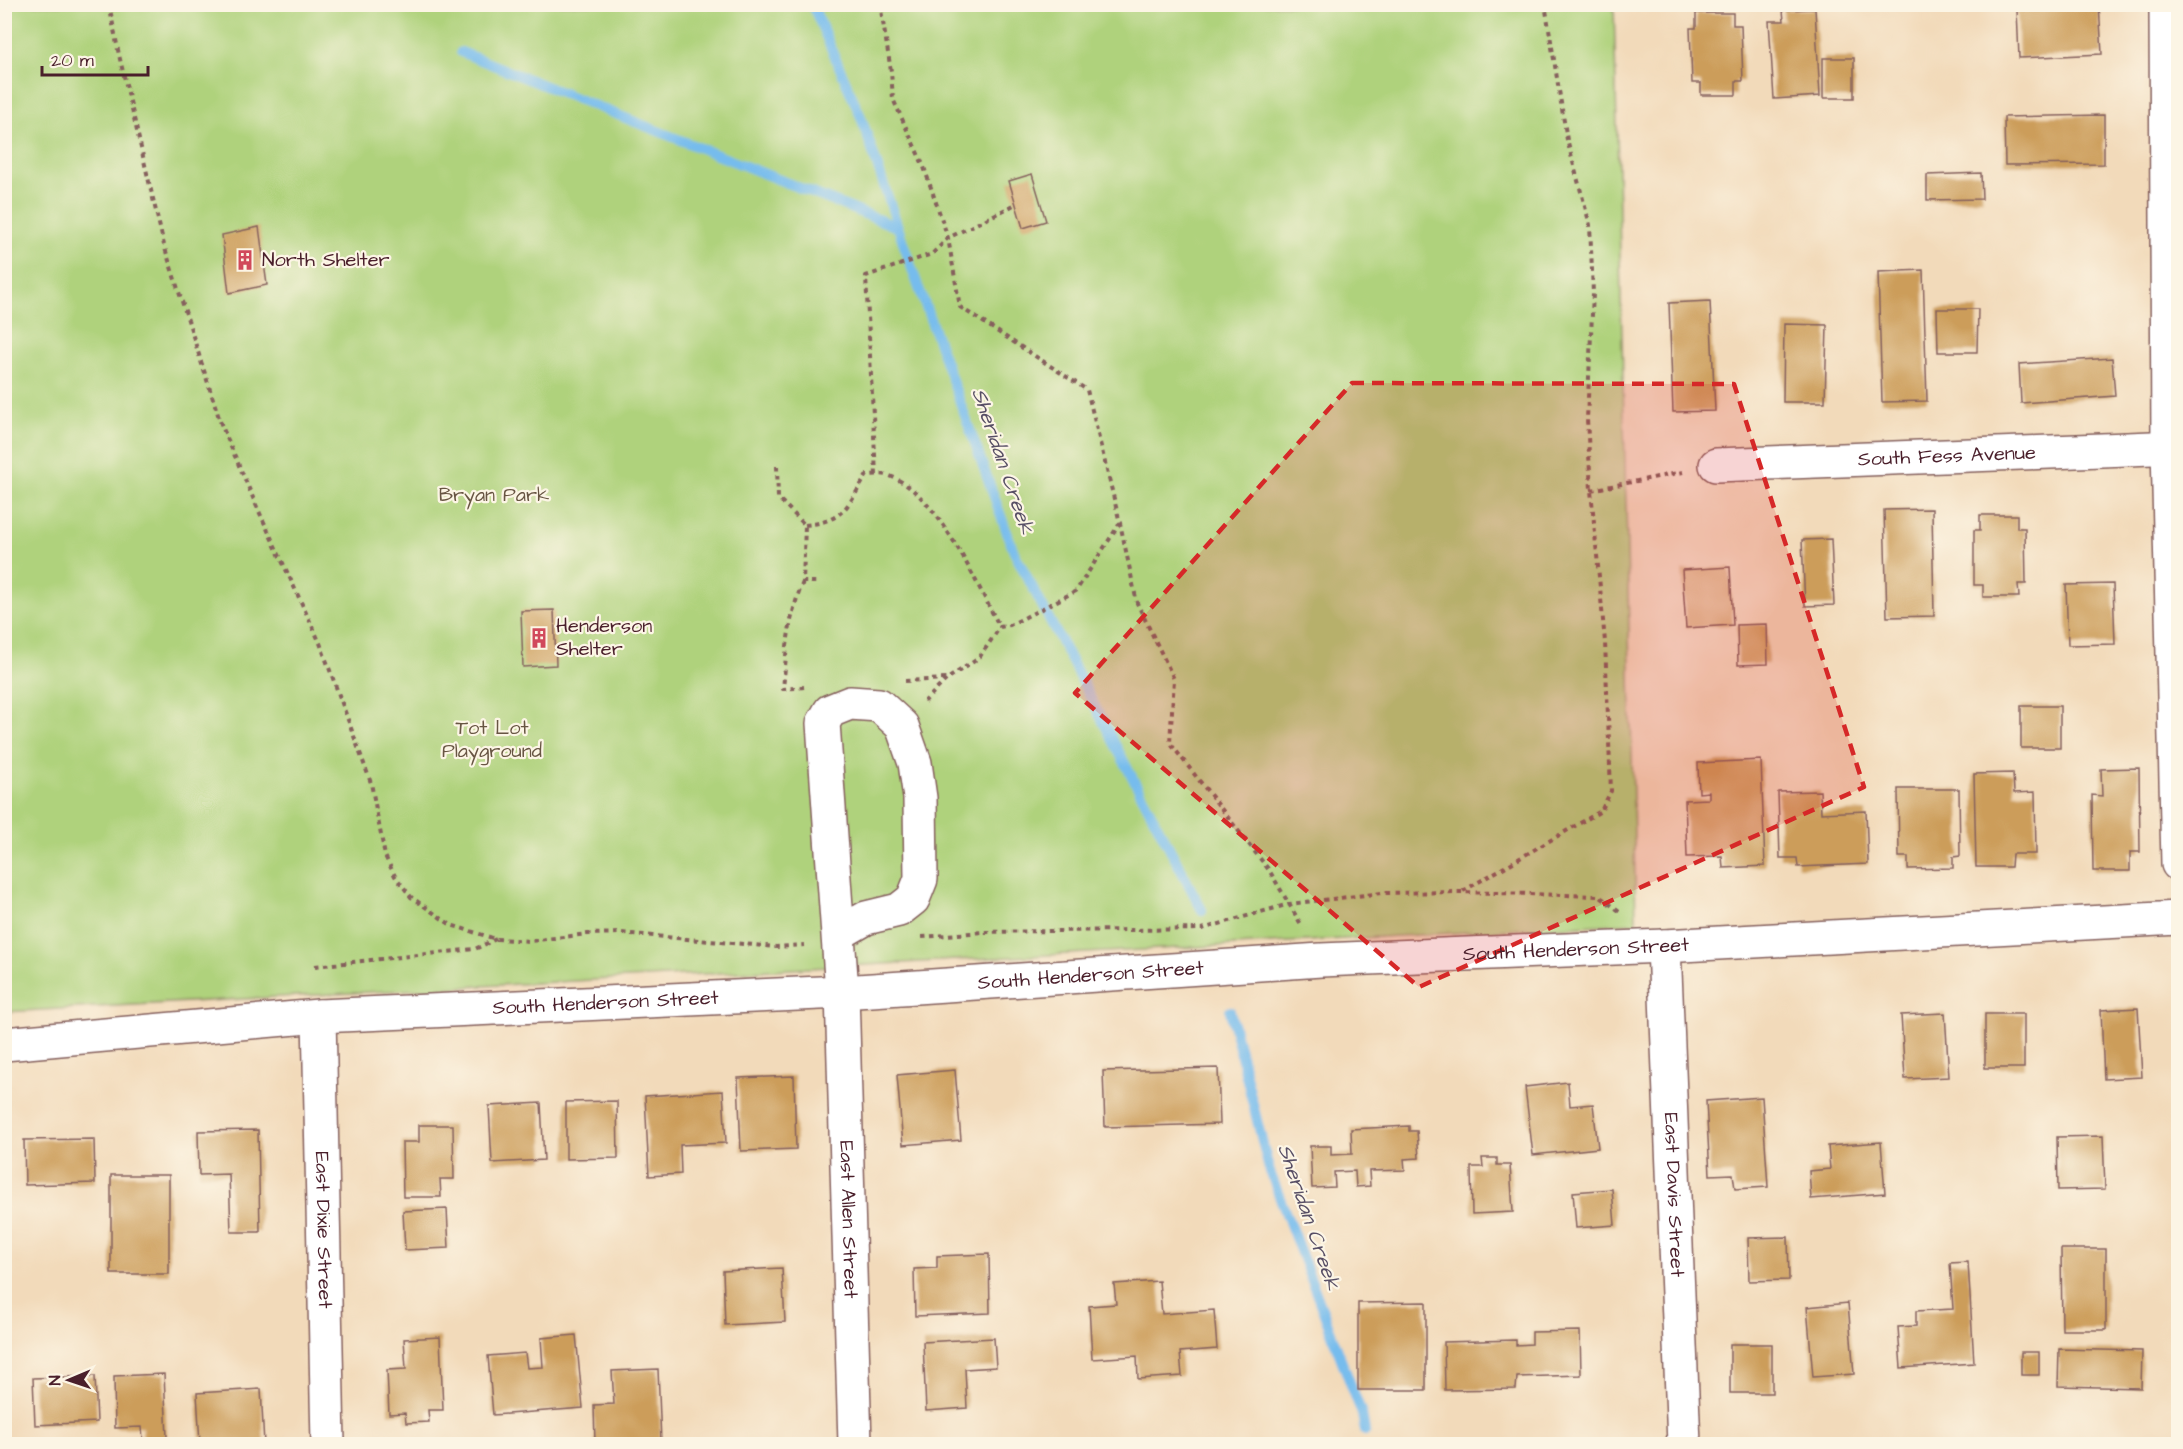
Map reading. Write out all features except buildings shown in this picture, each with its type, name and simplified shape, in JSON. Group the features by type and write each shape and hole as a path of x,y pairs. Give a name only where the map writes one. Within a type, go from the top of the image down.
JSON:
{"street":[{"path":"2166,4 2178,864"},
{"name":"South Fess Avenue","path":"1716,465 2173,447"},
{"name":"East Allen Street","path":"838,934 866,918 899,910 913,898 921,879 920,798 915,762 902,726 879,705 850,703 830,711 823,723 842,992 855,1444"},
{"path":"834,884 867,904 889,912"},
{"name":"South Henderson Street","path":"4,1044 319,1016 842,992 1322,960 1664,946 2178,918"},
{"name":"East Davis Street","path":"1664,946 1684,1444"},
{"name":"East Dixie Street","path":"319,1016 328,1444"}],"path":[{"path":"109,4 118,56 164,245 221,424 320,643 371,783 385,855 395,876 411,897 451,925 496,939 475,950 315,966"},
{"path":"879,4 891,71 893,99 924,167 948,238 960,307 1087,390 1137,603 1174,680 1170,743 1269,870 1289,904 1382,893 1461,892 1599,896 1627,916"},
{"path":"1461,892 1601,811 1611,791 1605,642 1587,419 1593,292 1590,225 1567,140 1545,4"},
{"path":"876,475 866,276 932,254 948,238 1016,204"},
{"path":"1591,490 1716,465"},
{"path":"777,466 778,498 805,525 803,582 787,632 783,688 806,687"},
{"path":"805,525 823,523 838,516 867,475 888,475 914,490 941,520 1000,627"},
{"path":"900,682 947,679 980,658 1000,627 1010,625 1076,591 1120,523"},
{"path":"803,582 816,582"}],"highlighted area":[{"path":"1352,383 1734,384 1864,787 1419,987 1075,693"}],"green space":[{"name":"Bryan Park","path":"5,5 1614,5 1636,923 5,1012"}],"waterway":[{"name":"Sheridan Creek","path":"812,4 861,117 911,266 1014,552 1202,910"},
{"path":"461,52 897,227"},
{"name":"Sheridan Creek","path":"1230,1011 1269,1169 1362,1414 1365,1431"}],"place":[{"name":"North Shelter","path":"245,260"},
{"name":"Henderson Shelter","path":"539,638"}],"park label":[{"name":"Tot Lot Playground","path":"492,740"}]}
